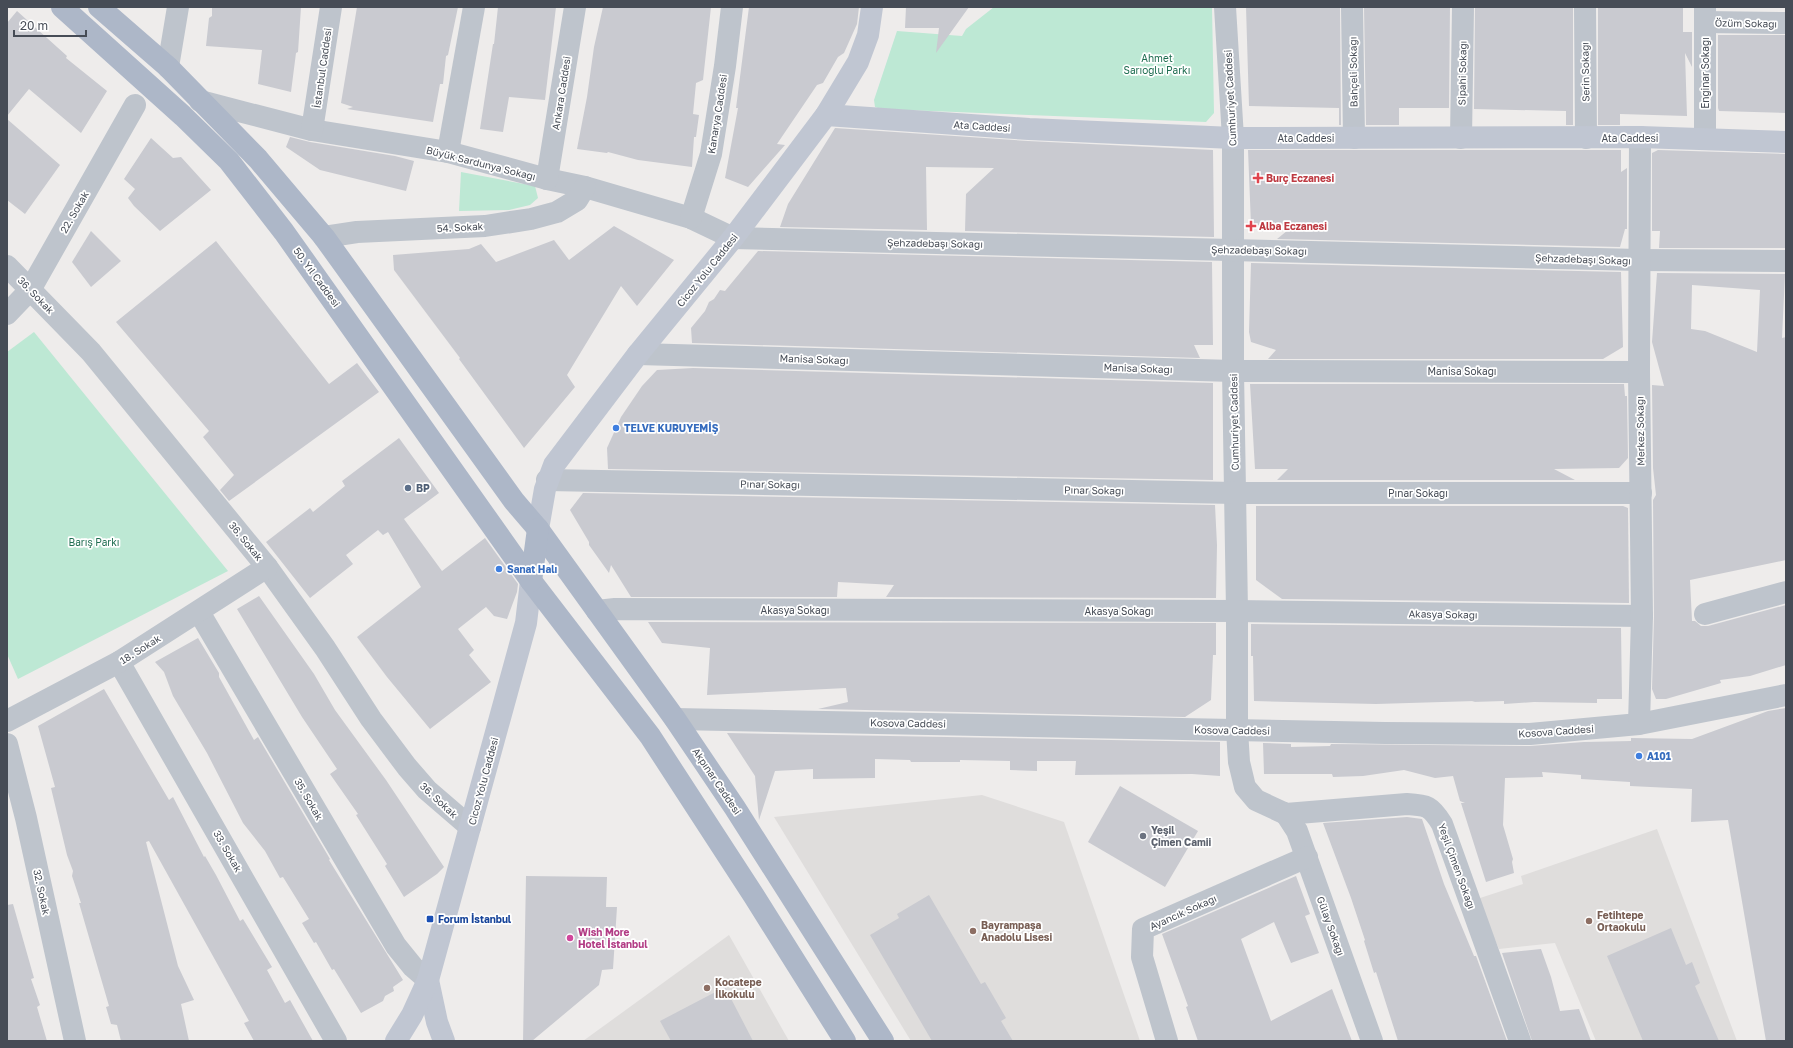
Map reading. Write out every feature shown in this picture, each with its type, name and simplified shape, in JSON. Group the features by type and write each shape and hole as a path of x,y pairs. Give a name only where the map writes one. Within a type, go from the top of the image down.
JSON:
{"main road":[{"name":"50. Yıl Caddesi","path":"62,7 177,110 229,161 337,304 390,384 531,581"},
{"path":"99,7 168,67 200,102 258,159 324,237 514,501 538,530 531,581 650,736 754,896 845,1041"},
{"name":"Akpınar Caddesi","path":"538,530 674,718 735,808 883,1041"}],"street":[{"path":"168,67 178,7"},
{"name":"İstanbul Caddesi","path":"312,130 331,7"},
{"path":"448,152 474,7"},
{"name":"Ankara Caddesi","path":"547,179 575,7"},
{"name":"Kanarya Caddesi","path":"690,218 711,154 726,66 732,7"},
{"name":"Cicoz Yolu Caddesi","path":"538,530 547,480 554,465 638,354 733,238 826,115 858,62 868,35 872,7"},
{"name":"Cumhuriyet Caddesi","path":"1225,7 1232,138 1233,371 1239,762 1245,787 1256,800 1286,814"},
{"name":"Bahçeli Sokağı","path":"1352,7 1354,138"},
{"name":"Sipahi Sokağı","path":"1461,138 1463,7"},
{"name":"Serin Sokağı","path":"1585,7 1586,138"},
{"name":"Özüm Sokağı","path":"1705,14 1786,23"},
{"name":"Enginar Sokağı","path":"1704,138 1705,14"},
{"name":"Büyük Sardunya Sokağı","path":"200,102 312,130 448,152 547,179 585,187 690,218 733,238"},
{"name":"22. Sokak","path":"7,314 30,290 135,105"},
{"name":"Ata Caddesi","path":"826,115 1029,129 1232,138 1640,137 1786,142"},
{"name":"Merkez Sokağı","path":"1639,724 1642,616 1639,372 1640,137"},
{"name":"54. Sokak","path":"324,237 357,232 485,226 531,219 557,212 578,200 585,187"},
{"name":"Şehzadebaşı Sokağı","path":"733,238 1639,260 1786,261"},
{"name":"36. Sokak","path":"7,266 91,352 267,567 325,648 371,719 407,767 427,790 470,827"},
{"name":"Manisa Sokağı","path":"638,354 1233,371 1639,372"},
{"name":"Pınar Sokağı","path":"547,480 1235,493 1641,493"},
{"name":"18. Sokak","path":"7,721 119,662 267,567"},
{"name":"Cicoz Yolu Caddesi","path":"396,1041 412,1015 428,980 526,623 531,581"},
{"path":"1705,614 1786,592"},
{"name":"Akasya Sokağı","path":"597,611 1237,611 1642,616"},
{"name":"35. Sokak","path":"199,612 396,946 413,967 428,980"},
{"name":"33. Sokak","path":"119,662 336,1041"},
{"name":"Kosova Caddesi","path":"674,718 1238,730 1530,734 1639,724 1786,695"},
{"name":"32. Sokak","path":"7,744 26,818 75,1041"},
{"name":"Yeşil Çimen Sokağı","path":"1286,814 1407,804 1425,805 1436,814 1442,824 1520,1041"},
{"name":"Gülay Sokağı","path":"1286,814 1297,831 1307,857 1372,1041"},
{"name":"Ayancık Sokağı","path":"1167,1041 1142,957 1143,929 1307,857"},
{"path":"428,980 444,1041"}],"shaded area":[{"name":"Bayrampaşa Anadolu Lisesi","path":"982,795 1064,822 1140,1041 911,1041 774,817"},
{"name":"Fetihtepe Ortaokulu","path":"1657,829 1737,1041 1596,1041 1555,943 1499,949 1477,899 1523,884 1521,876"},
{"name":"Kocatepe İlkokulu","path":"729,935 789,1041 583,1041"}],"green space":[{"name":"Ahmet Sarıoğlu Parkı","path":"994,7 1212,7 1214,113 1206,122 881,109 875,107 874,100 897,31 962,36 966,29"},
{"path":"461,172 535,186 538,198 530,205 509,210 459,211"},
{"name":"Barış Parkı","path":"34,332 228,571 18,679 7,654 7,352"}],"building":[{"path":"212,7 301,7 298,52 296,53 291,92 258,84 262,50 206,46 209,18 212,16"},
{"path":"357,7 458,7 448,55 446,56 443,84 440,84 433,122 347,109 353,107 341,103"},
{"path":"498,7 556,7 545,100 509,97 503,132 480,129 494,44"},
{"path":"603,7 711,7 703,80 696,83 693,114 699,115 696,137 694,137 692,167 638,160 608,152 577,149 587,97 594,47"},
{"path":"749,7 859,7 857,24 844,53 838,57 823,83 817,85 777,144 785,145 748,187 725,178 738,108 736,108"},
{"path":"906,7 969,7 936,53 939,28 905,28"},
{"path":"1246,7 1340,7 1341,125 1339,125 1339,108 1249,106"},
{"path":"1364,7 1450,7 1449,108 1399,108 1399,125 1366,125"},
{"path":"1475,7 1573,7 1573,125 1566,125 1566,111 1474,109"},
{"path":"1598,7 1683,7 1683,32 1692,32 1692,67 1685,53 1687,116 1620,114 1620,125 1598,125"},
{"path":"17,11 67,56 66,58 107,91 81,133 29,89 7,116 7,23"},
{"path":"1718,35 1786,35 1786,113 1719,111"},
{"path":"7,119 60,165 25,214 7,200"},
{"path":"835,128 1028,141 1213,150 1214,237 965,231 966,194 994,168 926,167 927,230 780,227 788,204"},
{"path":"290,137 310,142 395,156 414,161 406,191 320,170 286,147"},
{"path":"151,138 173,158 181,157 211,190 160,231 134,206 128,198 135,189 124,179"},
{"path":"1248,150 1621,150 1621,172 1627,168 1627,229 1625,229 1620,247 1277,239 1293,226 1251,225"},
{"path":"1658,150 1786,154 1786,248 1659,248 1660,231 1652,231 1652,153"},
{"path":"614,226 674,260 637,306 621,286 567,375 575,387 524,448 459,359 460,358 394,270 393,255 469,249 481,244 496,262 554,240 569,260"},
{"path":"91,231 121,261 91,287 72,262"},
{"path":"216,241 329,384 357,363 379,392 229,501 220,490 234,475 203,437 209,431 116,322"},
{"path":"758,251 1212,262 1213,345 1194,345 1200,358 692,343 691,328 705,311 709,302 714,299 720,290 725,291"},
{"path":"1251,263 1621,272 1623,347 1603,359 1268,359 1276,350 1251,342 1249,332"},
{"path":"1657,273 1785,274 1782,338 1786,337 1786,560 1690,580 1692,621 1695,621 1701,626 1708,626 1786,605 1786,665 1750,676 1720,680 1721,683 1666,699 1656,699 1652,689 1654,616 1653,500 1656,495 1653,468 1652,385 1664,386 1652,342","holes":["1692,285 1760,290 1757,352 1705,331 1691,329"]},
{"path":"693,368 1213,383 1213,480 608,469 607,448 621,417 642,386 657,370"},
{"path":"1250,384 1624,384 1625,396 1627,396 1628,458 1619,468 1554,469 1575,480 1277,480 1288,469 1255,469"},
{"path":"399,438 439,493 404,519 442,571 485,538 518,584 517,592 507,619 494,616 486,607 458,629 474,650 469,655 491,682 430,729 387,677 357,637 421,587 388,532 383,535 378,530 346,555 353,564 310,598 266,542 310,508 313,512 345,486 342,481"},
{"path":"583,493 1215,505 1217,545 1216,598 886,597 894,585 838,582 837,597 631,597 611,565 609,573 589,545 589,542 570,510"},
{"path":"1256,506 1623,506 1628,508 1629,603 1282,599 1256,580"},
{"path":"259,596 314,674 335,710 386,780 444,867 437,874 404,897 385,866 387,864 356,815 358,814 330,774 337,769 302,717 237,609"},
{"path":"648,622 1216,623 1216,655 1213,655 1211,700 1185,717 818,709 848,702 846,688 707,695 710,648 662,643"},
{"path":"1251,624 1621,628 1622,699 1597,699 1597,703 1534,702 1504,704 1504,701 1376,704 1254,701 1253,656 1251,656"},
{"path":"198,638 219,673 219,677 254,740 258,737 330,859 329,860 403,980 393,987 394,991 385,996 383,1001 361,1013 334,969 332,970 316,942 314,943 302,923 309,919 283,877 280,878 265,851 243,823 207,753 173,696 164,672 155,662"},
{"path":"104,689 169,800 173,797 204,857 205,856 216,875 240,921 243,919 272,967 267,970 285,1003 290,1000 313,1041 254,1041 244,1023 249,1021 149,841 146,842 178,966 194,1000 181,1004 189,1041 121,1041 117,1025 111,1024 106,1007 109,1006 79,903 81,903 72,876 73,871 67,855 51,788 55,787 38,726"},
{"path":"1786,708 1786,1041 1766,1041 1728,820 1691,822 1692,789 1630,786 1630,782 1581,779 1581,775 1542,772 1543,777 1505,778 1503,825 1513,859 1512,862 1514,873 1486,882 1461,803 1465,803 1460,801 1453,776 1435,778 1404,770 1363,776 1333,777 1332,774 1264,774 1263,743 1291,744 1291,747 1330,746 1331,744 1530,746 1584,742 1631,741 1631,738 1692,739 1768,711"},
{"path":"727,733 1220,742 1220,776 1192,774 1075,775 1076,761 1037,761 1037,771 1010,770 1010,761 960,760 960,762 911,762 910,760 875,759 875,778 813,779 813,769 775,771 759,820 755,776"},
{"name":"Yeşil Çimen Camii","path":"1120,786 1198,831 1165,887 1088,842"},
{"path":"1407,817 1422,819 1444,884 1474,956 1476,956 1507,1041 1398,1041 1376,972 1374,973 1351,898 1323,823"},
{"name":"Wish More Hotel İstanbul","path":"526,876 607,877 606,907 617,907 613,969 602,970 599,985 532,1041 523,1041"},
{"path":"1296,876 1310,914 1305,916 1319,953 1291,963 1274,922 1241,939 1271,1021 1332,989 1352,1041 1198,1041 1186,1007 1188,1006 1162,934"},
{"path":"929,895 981,984 985,982 1006,1018 1001,1021 1013,1041 932,1041 870,935 899,918 897,914"},
{"path":"13,904 34,978 31,979 40,1005 37,1007 47,1041 7,1041 7,905"},
{"path":"1671,928 1686,965 1692,962 1700,983 1695,986 1719,1041 1643,1041 1607,956"},
{"path":"1541,949 1551,977 1560,1011 1579,1009 1591,1041 1532,1041 1502,953"},
{"path":"725,987 753,1041 671,1041 660,1021"}],"place":[{"name":"Burç Eczanesi","path":"1258,178"},
{"name":"Alba Eczanesi","path":"1251,226"},
{"name":"TELVE KURUYEMİŞ","path":"616,428"},
{"name":"BP","path":"408,488"},
{"name":"Sanat Halı","path":"499,569"},
{"name":"A101","path":"1639,756"},
{"name":"Yeşil Çimen Camii","path":"1143,836"},
{"name":"Forum İstanbul","path":"430,919"},
{"name":"Fetihtepe Ortaokulu","path":"1589,921"},
{"name":"Bayrampaşa Anadolu Lisesi","path":"973,931"},
{"name":"Wish More Hotel İstanbul","path":"570,938"},
{"name":"Kocatepe İlkokulu","path":"707,988"}]}
